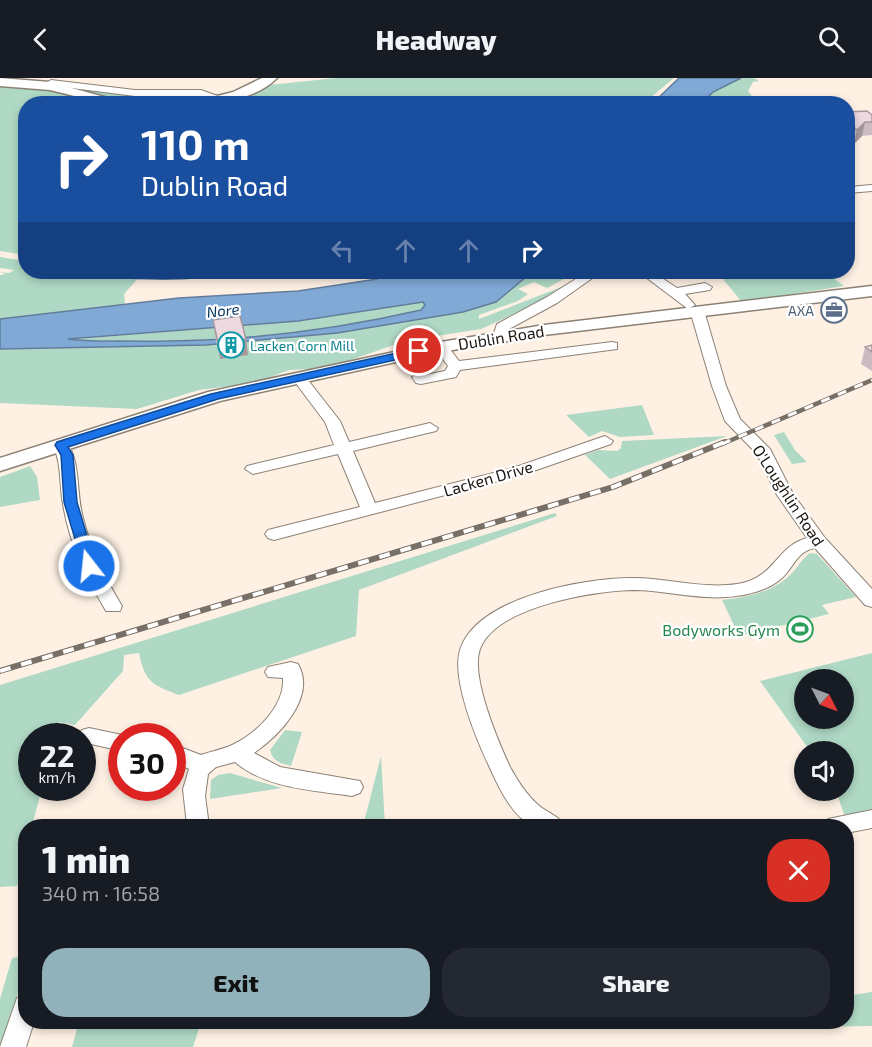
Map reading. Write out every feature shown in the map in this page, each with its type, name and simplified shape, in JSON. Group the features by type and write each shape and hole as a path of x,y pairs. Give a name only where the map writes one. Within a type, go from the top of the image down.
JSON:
{"main road":[{"path":"230,96 251,89 271,78"},
{"path":"0,82 50,86 91,96"},
{"name":"Dublin Road","path":"0,465 166,410 441,347 500,336 693,309 872,291"}],"street":[{"path":"51,83 104,89 201,93 211,96"},
{"path":"104,89 131,83 147,90 164,88"},
{"path":"855,189 872,188"},
{"path":"500,336 502,327 558,297 585,279"},
{"path":"656,279 675,292 693,309"},
{"path":"675,292 705,287"},
{"name":"O'Loughlin Road","path":"693,309 718,386 733,421 764,452 785,495 819,542 872,601"},
{"path":"455,366 612,346"},
{"path":"441,347 455,366"},
{"path":"419,377 421,380 451,374 455,366"},
{"path":"299,378 332,421 370,510"},
{"path":"253,469 430,428"},
{"name":"Lacken Drive","path":"274,534 519,471 604,441"},
{"path":"61,445 67,455 70,502 89,566 113,606"},
{"path":"538,819 515,794 492,751 469,676 470,649 481,630 494,618 586,587 635,584 716,592 754,586 775,574 797,548 819,542"},
{"path":"197,819 194,785 201,766 214,758 238,752 275,721 289,702 295,686 291,669 275,672"},
{"path":"238,752 247,761 263,770 293,778 352,787"},
{"path":"186,757 201,766"},
{"path":"854,822 872,819"},
{"path":"13,1047 19,1029"}],"green space":[{"path":"336,78 674,78 652,96 246,96 259,93 269,85"},
{"path":"741,78 754,78 759,81 753,82 748,91 752,96 709,96"},
{"path":"0,84 48,89 76,96 18,96 18,254 0,251"},
{"path":"60,87 206,96 97,96"},
{"path":"0,257 18,260 18,279 138,279 124,294 125,305 0,319 0,275 6,274 0,272 9,273 14,270 0,268"},
{"path":"524,279 564,279 547,288 534,282 518,289 528,294 518,301 479,315 479,319 569,284 549,298 481,329 405,341 328,368 289,370 255,383 199,390 137,409 0,403 0,349 206,345 337,333 463,312 496,302"},
{"path":"723,279 834,279 844,286 742,302"},
{"path":"423,302 426,305 421,310 349,326 295,334 198,340 67,340 298,321"},
{"path":"642,405 654,435 620,437 602,431 589,437 566,415"},
{"path":"784,432 795,450 807,462 792,464 774,435"},
{"path":"727,436 610,479 585,455 598,450 617,451 621,448 622,441"},
{"path":"30,466 37,477 40,500 0,507 0,477"},
{"path":"555,513 557,516 359,590 356,636 179,695 151,682 144,671 139,653 124,655 123,671 77,723 18,723 18,801 39,801 34,819 18,819 17,886 0,887 0,685"},
{"path":"810,553 817,554 856,597 822,605 829,614 739,636 722,600 749,596 775,586 790,575"},
{"path":"872,653 872,811 845,817 839,801 854,801 854,741 803,741 794,729 854,729 854,669 808,669"},
{"path":"794,672 794,729 760,681"},
{"path":"285,730 302,732 291,766 275,760 270,750"},
{"path":"381,756 385,819 365,819"},
{"path":"230,773 282,788 210,799 211,780 218,775"},
{"path":"18,957 18,992 3,1047 0,1047 0,999 12,958"},
{"path":"872,992 872,1026 854,1026 854,995"},
{"path":"77,1029 199,1029 193,1047 72,1047"}],"water":[{"path":"679,78 741,78 709,96 660,96"},
{"name":"Nore","path":"377,279 524,279 496,302 463,312 337,333 206,345 0,349 0,319 179,298 298,291","holes":["423,302 425,305 421,310 314,330 242,338 170,341 68,339 298,321"]}],"building":[{"path":"867,111 872,115 872,122 865,122 857,130 855,112"},
{"path":"240,316 246,339 218,343 213,320"},
{"path":"872,345 872,352 865,347"}],"railway":[{"path":"722,444 872,380"},
{"path":"0,671 613,487 725,442"}],"place":[{"name":"AXA","path":"834,310"},
{"name":"Lacken Corn Mill","path":"231,345"},
{"name":"Bodyworks Gym","path":"800,629"}],"route":[{"path":"89,566 70,502 70,474 67,455 61,445 215,396 419,351"}]}
